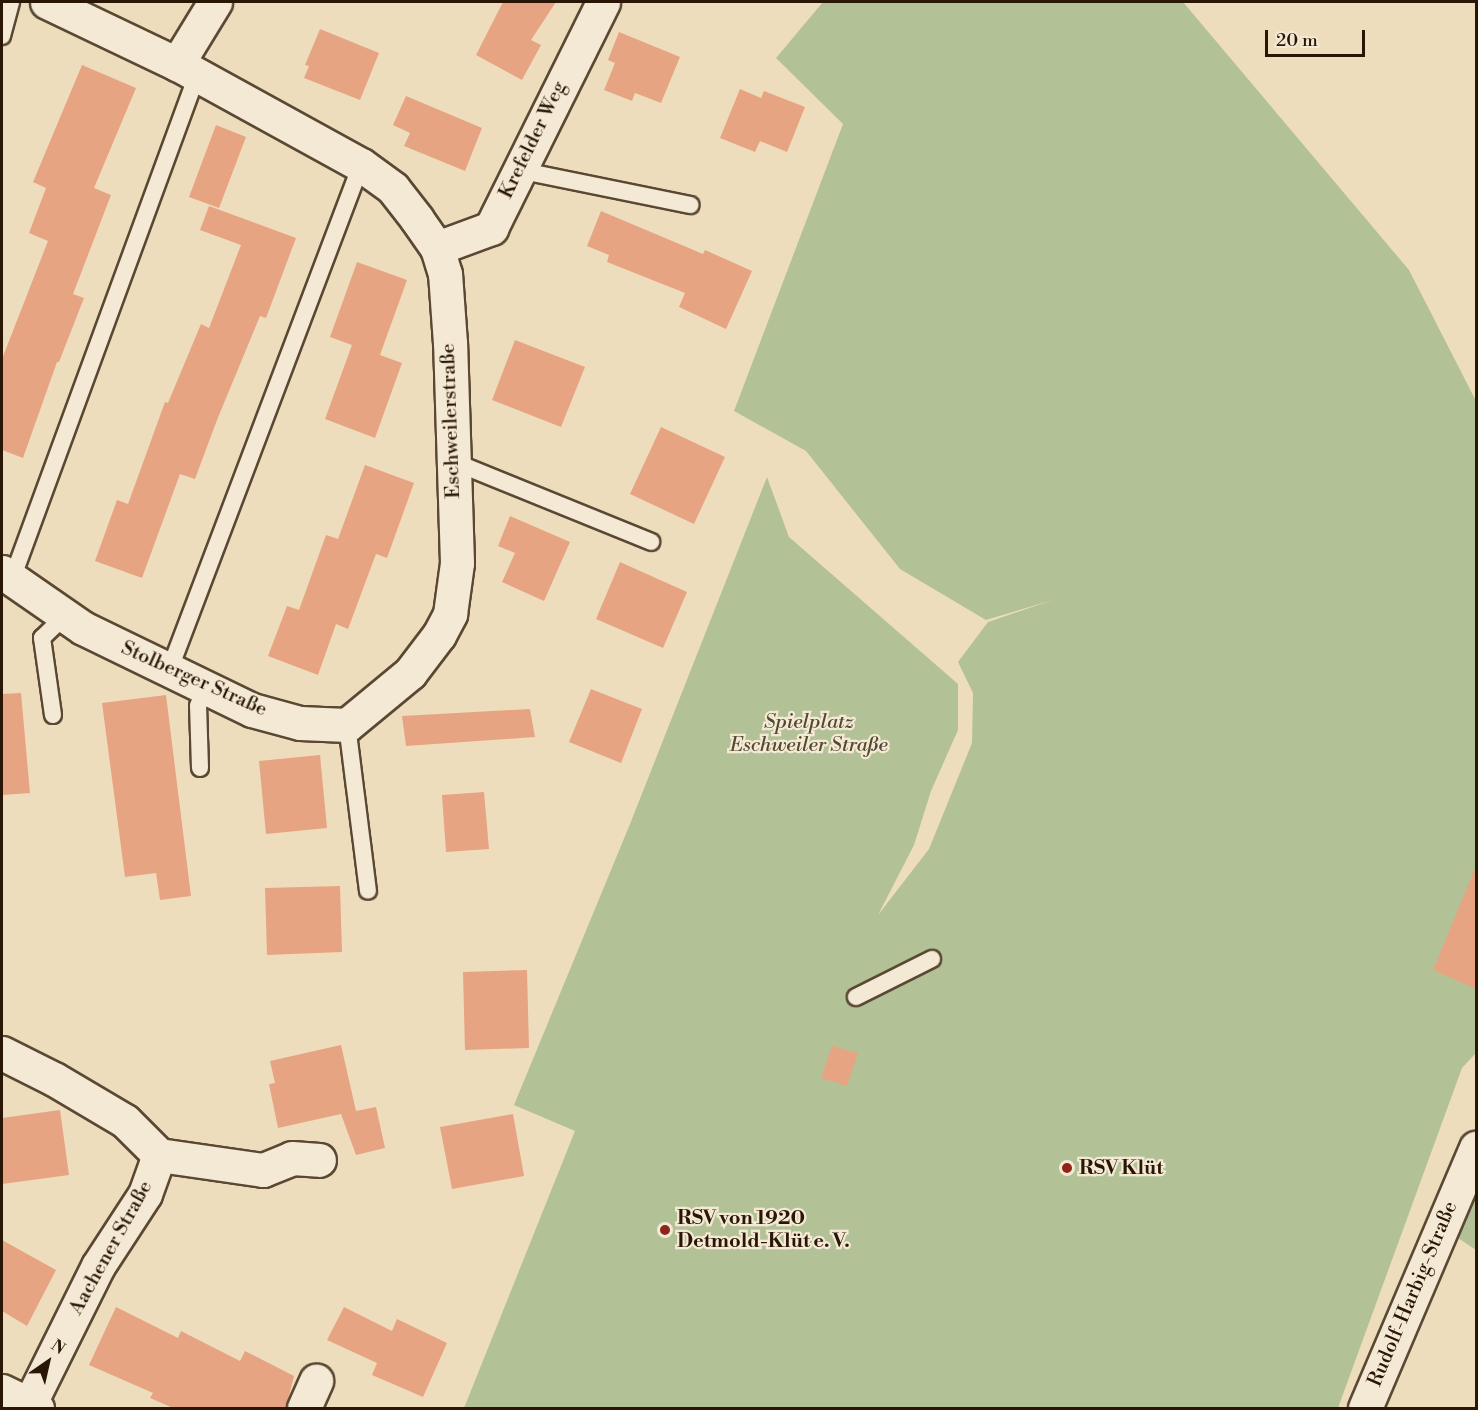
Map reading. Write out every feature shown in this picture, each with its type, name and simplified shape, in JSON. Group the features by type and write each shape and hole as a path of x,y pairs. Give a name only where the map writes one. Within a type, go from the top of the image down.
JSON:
{"street":[{"name":"Eschweilerstraße","path":"47,2 187,70 361,165 393,188 437,248 445,274 450,343 457,562 450,614 432,645 410,673 346,725"},
{"path":"187,70 215,2"},
{"name":"Krefelder Weg","path":"437,248 490,228 603,2"},
{"name":"Stolberger Straße","path":"7,575 83,628 252,710 291,720 346,725"},
{"path":"2,1053 54,1079 125,1121 159,1155 263,1170 292,1158 319,1160"},
{"name":"Rudolf-Harbig-Straße","path":"1365,1408 1476,1148"},
{"name":"Aachener Straße","path":"23,1401 98,1266 145,1194 159,1155"}],"lane":[{"path":"2,36 10,2"},
{"path":"7,575 187,70"},
{"path":"169,670 361,165"},
{"path":"518,170 690,205"},
{"path":"452,461 651,542"},
{"path":"52,715 42,638 65,616"},
{"path":"200,768 198,706 205,687"},
{"path":"346,725 368,891"},
{"path":"856,997 932,959"}],"green space":[{"name":"Spielplatz Eschweiler Straße","path":"823,2 1183,2 1409,270 1476,401 1476,1053 1462,1068 1338,1408 464,1408 575,1131 514,1105 630,824 767,477 789,537 958,684 958,730 931,791 914,845 878,915 929,849 972,743 973,693 958,662 988,622 1053,600 986,620 900,569 806,451 734,411 843,124 776,58"},
{"path":"1476,1186 1476,1250 1455,1236"}],"building":[{"path":"503,2 556,2 531,40 541,45 522,80 476,55"},
{"path":"320,29 379,53 360,100 304,78 309,66 305,65"},
{"path":"619,32 680,57 661,103 635,93 632,101 604,90 615,63 608,60"},
{"path":"82,65 136,88 94,188 111,195 73,294 84,298 59,362 57,362 23,458 2,450 2,359 48,241 29,233 46,188 33,182"},
{"path":"740,89 761,98 764,91 805,107 787,152 760,141 755,152 720,138"},
{"path":"406,96 482,128 465,171 404,146 410,133 393,125"},
{"path":"216,125 246,137 219,208 189,197"},
{"path":"209,206 296,238 266,318 260,316 195,479 180,474 142,578 95,561 117,500 128,504 165,402 168,403 201,324 209,328 241,245 200,230"},
{"path":"601,211 703,254 705,250 752,271 726,329 679,307 685,293 607,262 609,255 587,246"},
{"path":"357,262 407,280 380,355 402,363 375,438 325,419 352,345 330,337"},
{"path":"515,340 585,367 561,427 492,400"},
{"path":"661,427 725,457 694,524 630,494"},
{"path":"365,465 414,483 387,558 376,554 348,629 336,624 318,675 268,656 287,606 299,610 326,535 338,539"},
{"path":"510,516 570,542 544,601 502,582 515,553 498,546"},
{"path":"620,562 687,592 663,648 596,619"},
{"path":"591,689 642,709 621,763 569,742"},
{"path":"21,693 30,793 2,795 2,694"},
{"path":"166,695 191,896 160,900 156,873 125,877 102,703"},
{"path":"530,709 535,737 406,746 402,716"},
{"path":"320,755 327,828 266,834 259,761"},
{"path":"484,792 489,849 446,852 442,795"},
{"path":"1476,866 1476,989 1433,970"},
{"path":"340,886 342,952 267,955 265,888"},
{"path":"527,970 529,1048 465,1050 463,972"},
{"path":"341,1045 356,1111 376,1107 385,1148 356,1155 341,1114 278,1128 269,1084 275,1083 270,1061"},
{"path":"832,1046 858,1053 847,1086 821,1078"},
{"path":"60,1110 69,1175 2,1184 2,1118"},
{"path":"513,1114 524,1176 452,1189 440,1127"},
{"path":"2,1240 56,1270 27,1326 2,1311"},
{"path":"116,1307 178,1338 181,1331 240,1361 245,1351 294,1376 286,1408 173,1408 150,1398 153,1393 89,1365"},
{"path":"344,1307 392,1331 397,1319 447,1343 423,1397 372,1375 377,1363 327,1340"}],"place":[{"name":"RSV Klüt","path":"1067,1168"},
{"name":"RSV von 1920 Detmold-Klüt e. V.","path":"665,1230"}]}
